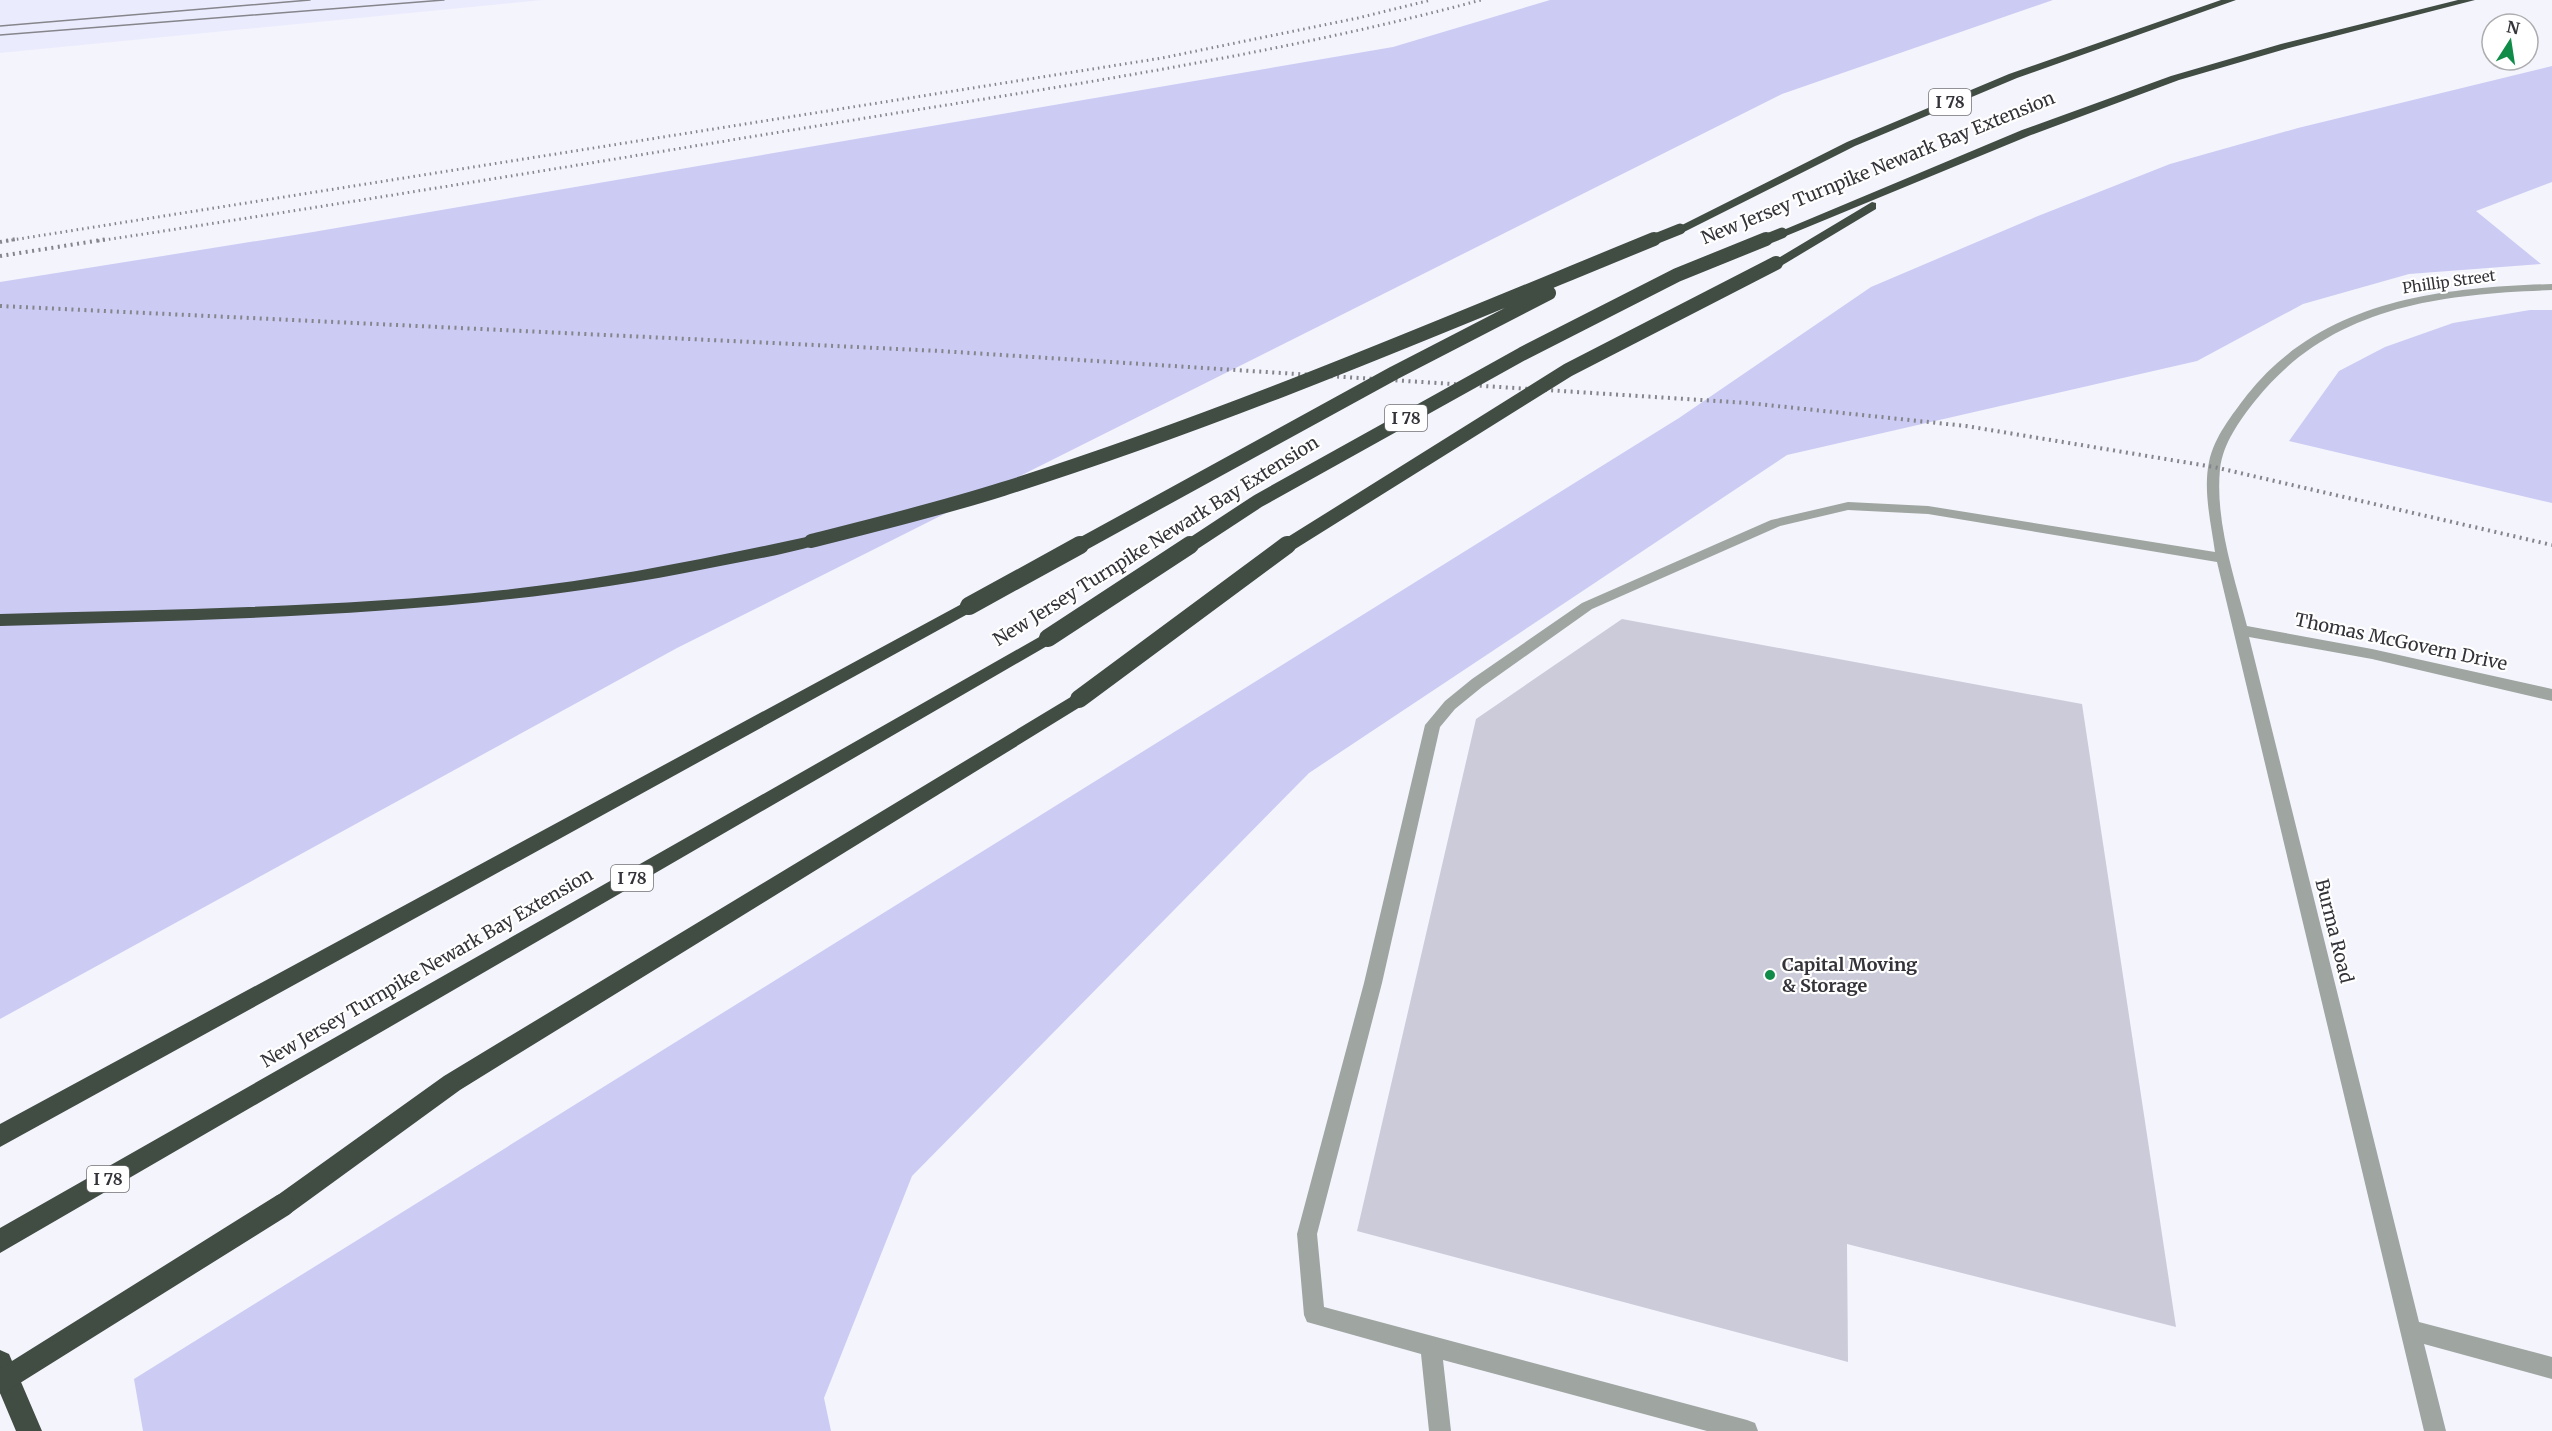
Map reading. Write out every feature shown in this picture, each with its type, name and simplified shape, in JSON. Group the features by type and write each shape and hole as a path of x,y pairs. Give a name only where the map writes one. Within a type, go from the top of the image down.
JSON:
{"highway":[{"name":"New Jersey Turnpike Newark Bay Extension","path":"0,1136 1404,368 1540,297 1851,144 2013,76 2231,0"},
{"name":"New Jersey Turnpike Newark Bay Extension","path":"0,1241 1048,638 1258,501 1522,354 1677,275 2054,122 2186,75 2286,45 2470,0"},
{"path":"0,1382 283,1205 452,1083 1079,699 1288,545 1569,370 1776,263 1926,174"},
{"path":"0,620 357,607 500,596 646,575 811,541 955,503 1103,456 1214,416 1680,229"},
{"path":"0,1363 29,1431"}],"street":[{"name":"Phillip Street","path":"2223,439 2250,397 2284,362 2321,334 2353,319 2413,299 2465,291 2552,287"},
{"name":"Burma Road","path":"2223,439 2214,467 2215,501 2223,558 2435,1431"},
{"path":"1747,1431 1314,1315 1306,1234 1373,983 1433,725 1450,705 1587,606 1776,523 1848,506 1928,510 2223,558"},
{"name":"Thomas McGovern Drive","path":"2241,630 2372,654 2552,695"},
{"path":"2411,1330 2552,1368"},
{"path":"1431,1346 1440,1431"}],"shaded area":[{"path":"0,0 543,0 0,53"},
{"path":"1550,0 2053,0 1782,94 677,648 0,1019 0,282 313,232 1393,47"},
{"path":"2552,66 2552,182 2476,211 2541,264 2409,274 2303,304 2197,361 1787,455 1309,773 912,1176 824,1398 831,1431 143,1431 134,1379 1679,418 1871,287 2038,216 2170,164 2298,128 2527,72 2540,72 2540,69"},
{"path":"2530,310 2552,310 2552,503 2289,441 2339,371 2385,347 2453,323"}],"building":[{"name":"Capital Moving & Storage","path":"1622,619 2082,704 2176,1327 1847,1244 1848,1362 1357,1231 1476,719"}],"tram line":[{"path":"0,26 310,0"},
{"path":"0,35 444,0"}],"railway":[{"path":"6,241 1162,58 1358,18 1431,0"},
{"path":"98,241 1102,80 1330,36 1481,0"},
{"path":"0,242 16,239"},
{"path":"0,256 108,239"},
{"path":"0,306 940,351 1748,403 1966,426 2214,467 2552,545"}],"place":[{"name":"Capital Moving & Storage","path":"1770,975"}]}
